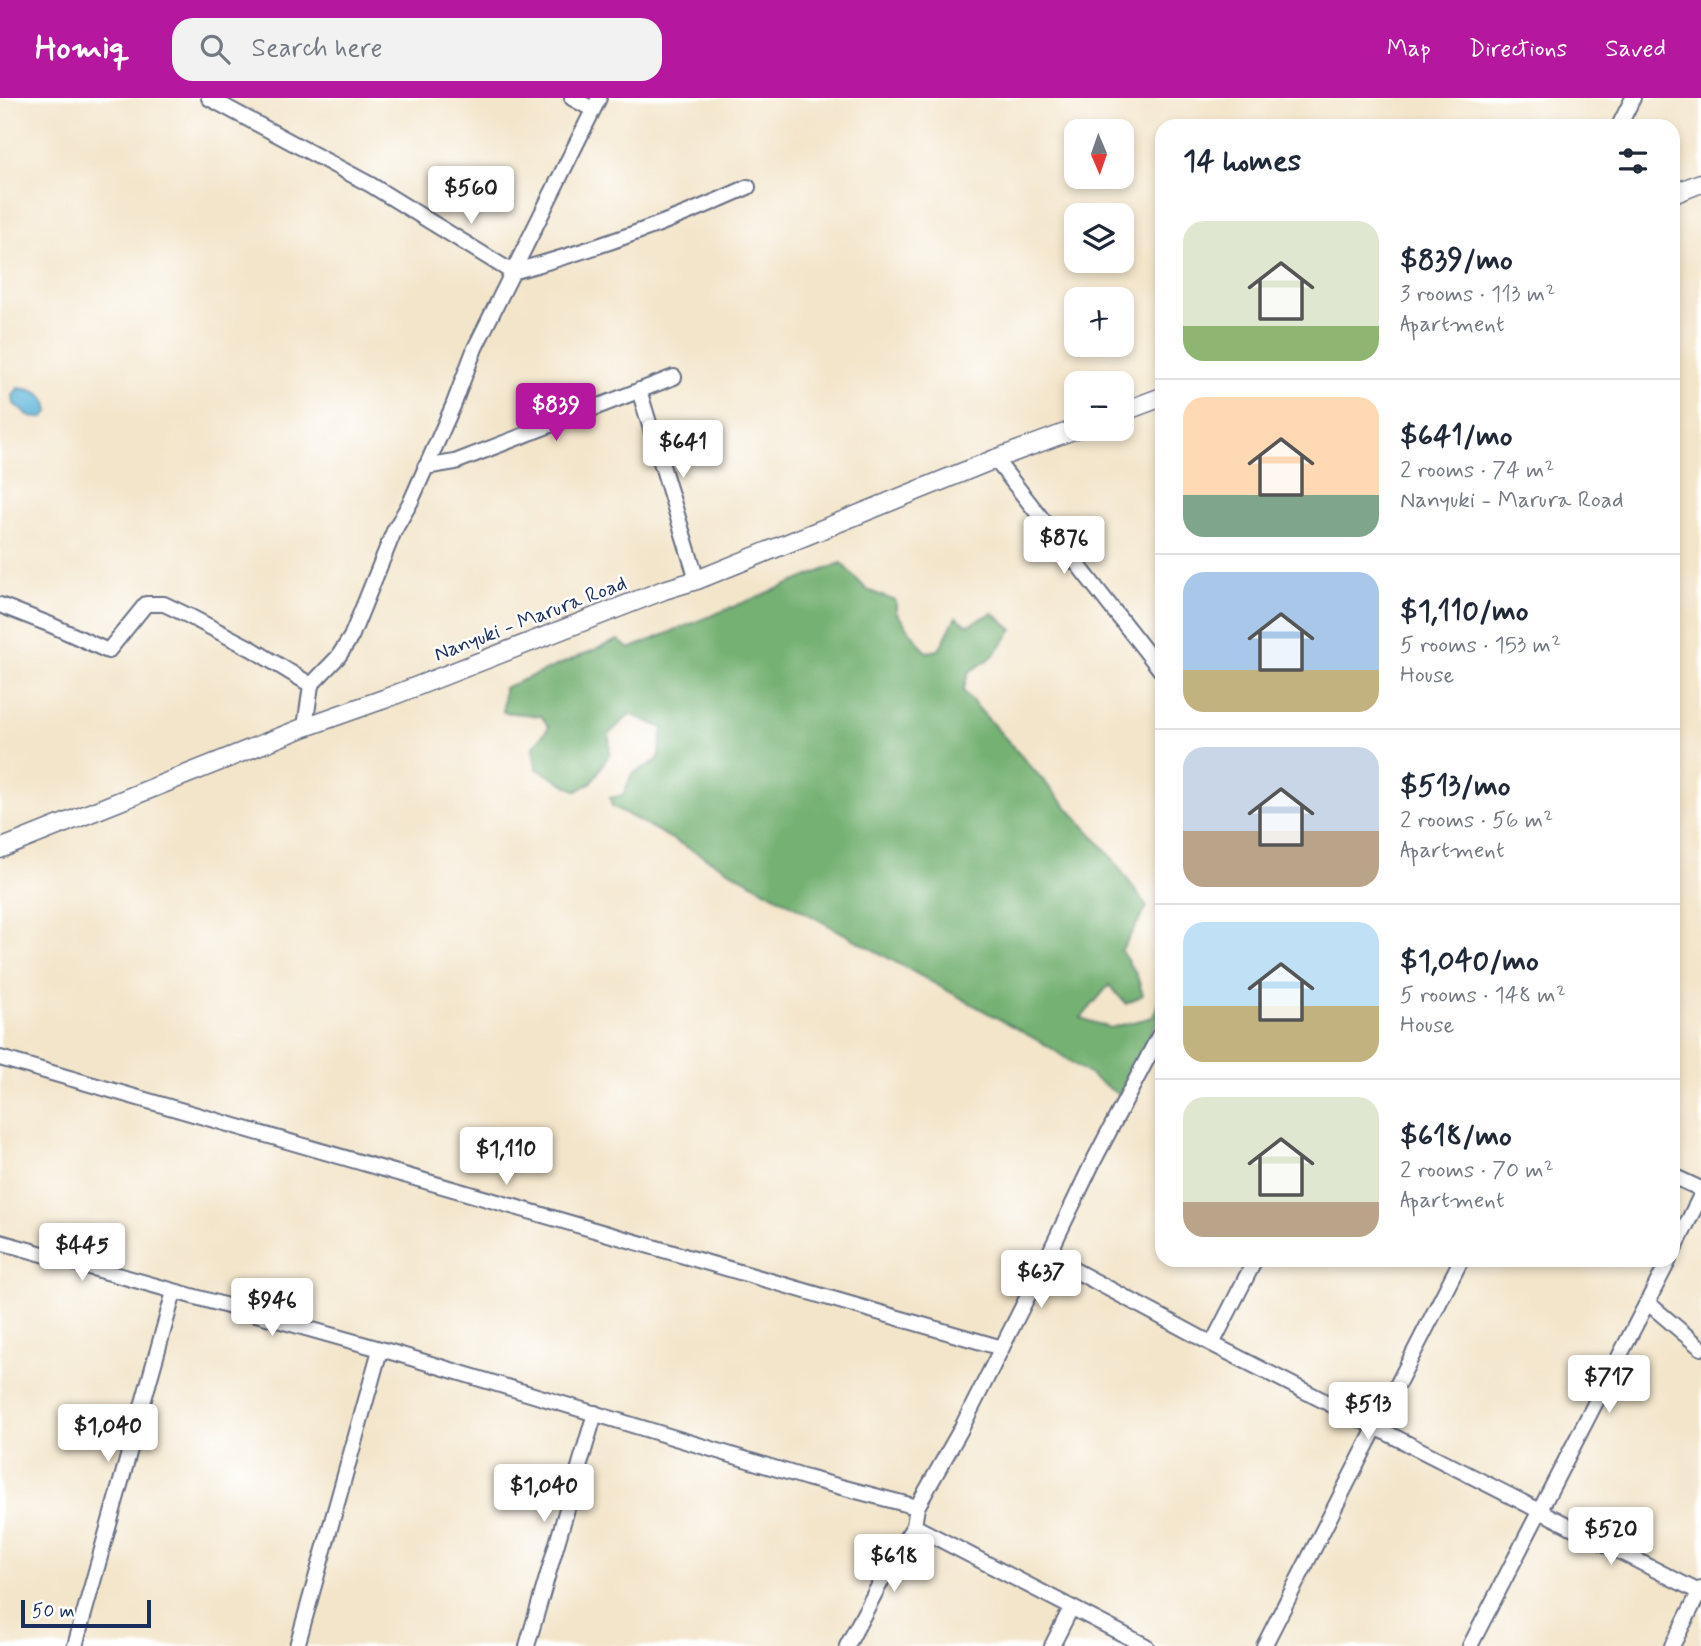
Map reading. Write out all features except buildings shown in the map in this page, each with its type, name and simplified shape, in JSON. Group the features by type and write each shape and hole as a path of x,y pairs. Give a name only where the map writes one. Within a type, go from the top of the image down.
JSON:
{"street":[{"path":"209,98 361,180 512,272 646,230 748,187"},
{"path":"305,727 311,685 338,657 351,636 394,531 411,501 453,406 475,348 596,104 572,98"},
{"path":"1622,119 1633,98"},
{"path":"1680,191 1701,183"},
{"path":"425,467 455,462 674,377"},
{"path":"639,390 696,580"},
{"path":"1134,408 1155,400"},
{"name":"Nanyuki - Marura Road","path":"0,849 305,727 696,580 1064,433"},
{"path":"995,459 1155,663"},
{"path":"0,605 108,651 146,604 164,604 252,649 311,685"},
{"path":"847,1646 894,1557 915,1526 917,1507 960,1431 1155,1043"},
{"path":"0,1058 179,1112 1002,1348"},
{"path":"1680,1179 1701,1189"},
{"path":"1680,1238 1701,1195"},
{"path":"0,1242 380,1350 795,1475 917,1507"},
{"path":"1048,1256 1212,1344 1538,1511 1700,1590 1672,1646"},
{"path":"1212,1344 1251,1267"},
{"path":"1264,1646 1457,1267"},
{"path":"1470,1646 1666,1267"},
{"path":"75,1646 174,1292"},
{"path":"1648,1303 1701,1348"},
{"path":"297,1646 380,1350"},
{"path":"527,1646 594,1413"},
{"path":"915,1526 1146,1646"},
{"path":"1052,1646 1071,1608"}],"green space":[{"path":"841,563 867,590 896,601 896,612 926,652 939,650 956,617 968,625 993,613 1013,630 992,657 969,672 963,691 1110,855 1147,907 1121,951 1137,976 1143,995 1126,1004 1109,985 1081,1018 1110,1028 1153,1017 1155,1012 1155,1025 1119,1095 1048,1046 612,806 610,798 623,795 632,774 658,760 663,728 630,714 609,734 610,753 592,782 577,791 536,768 533,747 549,727 541,716 503,712 504,688 618,640 629,649"}],"water":[{"path":"18,388 40,394 46,401 49,412 42,418 31,417 14,404 13,396"}]}
